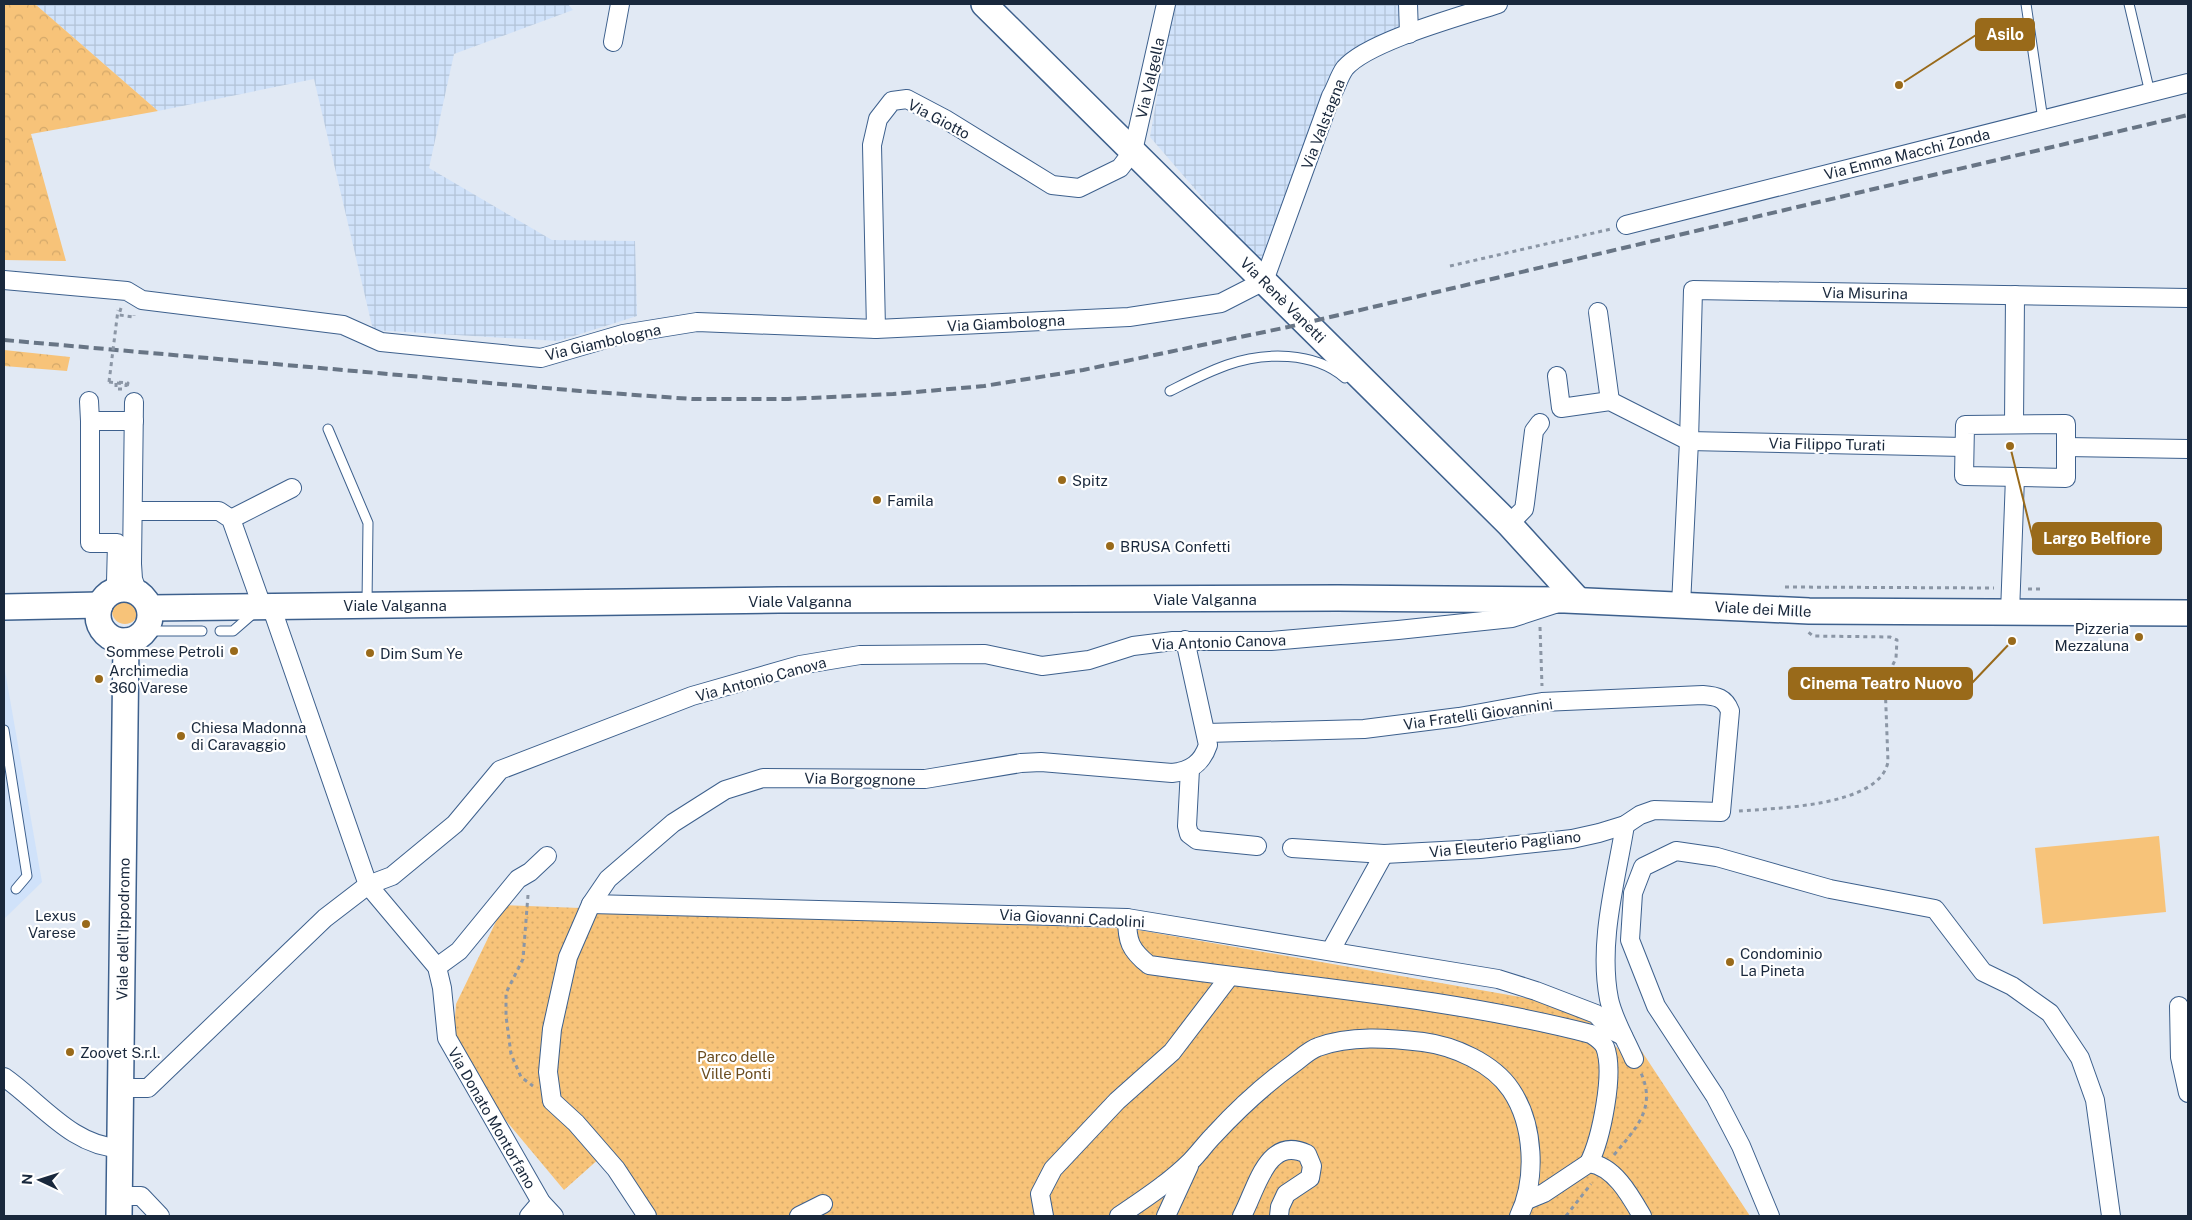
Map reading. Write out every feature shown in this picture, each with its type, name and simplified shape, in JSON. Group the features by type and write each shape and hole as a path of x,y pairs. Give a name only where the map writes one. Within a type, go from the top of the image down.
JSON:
{"main road":[{"name":"Via Renè Vanetti","path":"984,4 1509,524 1571,600"},
{"path":"119,589 133,590 140,618 115,640 106,634 100,626 98,616 106,599 119,589"},
{"name":"Viale Valganna","path":"140,618 266,606 553,605 779,600 1338,598"},
{"name":"Viale dei Mille","path":"1338,598 1571,600 1809,611 2188,613"},
{"path":"4,607 106,599"},
{"name":"Viale dell'Ippodromo","path":"119,1206 121,1088 140,618"}],"street":[{"path":"613,42 620,4"},
{"name":"Via Valgella","path":"1133,151 1166,4"},
{"path":"1408,4 1409,34"},
{"name":"Via Valstagna","path":"1264,281 1331,96 1345,68 1367,51 1409,34 1498,4"},
{"name":"Via Emma Macchi Zonda","path":"1626,225 2188,83"},
{"name":"Via Giotto","path":"876,329 872,145 878,119 892,101 907,99 945,119 1052,185 1079,188 1120,168 1133,151"},
{"name":"Via Giambologna","path":"4,280 127,292 142,300 344,325 381,342 541,358 623,334 697,322 876,329 1129,316 1221,303 1264,281"},
{"name":"Via Misurina","path":"1681,605 1689,441 1692,290 2188,298"},
{"path":"2014,424 2015,295"},
{"path":"1598,312 1610,401"},
{"path":"1557,376 1561,408 1610,401 1689,441"},
{"path":"106,599 116,582 134,511 134,421 130,397"},
{"path":"89,402 90,542 125,543"},
{"path":"90,421 134,421"},
{"path":"1509,524 1524,509 1534,432 1540,423"},
{"path":"2014,424 2066,424 2066,478 1964,476 1965,425 2014,424"},
{"name":"Via Filippo Turati","path":"1689,441 1964,447"},
{"path":"2066,447 2188,449"},
{"path":"2010,613 2015,477"},
{"path":"231,519 292,488"},
{"path":"134,511 219,511 231,519 266,606"},
{"path":"125,543 140,618"},
{"name":"Via Antonio Canova","path":"121,1088 148,1088 325,918 368,885 392,876 455,824 500,770 692,696 800,666 860,655 985,654 1042,666 1089,660 1133,646 1186,640 1271,641 1512,618 1571,600"},
{"name":"Via Donato Montorfano","path":"266,606 368,885 437,967 442,988 447,1038 541,1202 554,1216"},
{"path":"1186,640 1208,745 1203,759 1190,769 1187,826 1189,834 1197,840 1257,846"},
{"name":"Via Fratelli Giovannini","path":"1206,733 1373,728 1542,702 1717,696 1726,702 1730,711 1720,812"},
{"name":"Via Borgognone","path":"552,1101 548,1072 552,1029 568,957 592,904 608,879 673,823 726,790 763,778 925,779 1021,763 1041,762 1172,773 1190,769"},
{"name":"Via Eleuterio Pagliano","path":"1292,848 1384,854 1480,848 1572,839 1624,824 1654,810 1720,812"},
{"path":"1624,824 1607,935 1605,966 1610,1001 1634,1059"},
{"path":"1770,1216 1741,1146 1715,1096 1656,1006 1630,940 1633,893 1643,867 1676,851 1716,856 1830,889 1935,909 1983,972 2012,986 2050,1013 2080,1058 2095,1100 2111,1216"},
{"path":"1331,950 1384,854"},
{"path":"437,967 459,951 518,879 530,872 547,856"},
{"name":"Via Giovanni Cadolini","path":"592,904 1128,918 1498,979 1536,990 1596,1014 1611,1030 1623,1036"},
{"path":"1128,918 1127,938 1136,955 1149,965 1432,1003 1518,1018 1591,1034 1600,1040 1605,1048 1607,1059 1606,1104 1592,1170"},
{"path":"1044,1216 1040,1194 1053,1169 1117,1101 1172,1052 1230,976"},
{"path":"2179,1006 2180,1057 2188,1093"},
{"path":"1119,1216 1159,1188 1192,1160 1212,1136 1269,1081 1316,1047 1351,1040 1397,1039 1435,1044 1477,1060 1507,1084 1521,1104 1528,1134 1530,1179 1527,1200 1519,1216"},
{"path":"4,1077 62,1126 107,1147 120,1148"},
{"path":"552,1101 576,1124 616,1169 647,1216"},
{"path":"1242,1216 1270,1159 1282,1150 1295,1148 1307,1154 1312,1166 1310,1178 1304,1184 1296,1186 1286,1194 1280,1206 1279,1216"},
{"path":"1166,1216 1192,1160"},
{"path":"1527,1200 1544,1194 1592,1170 1600,1164 1612,1173 1634,1201 1642,1216"},
{"path":"119,1206 141,1196 160,1216"},
{"path":"528,1216 541,1202"},
{"path":"799,1216 823,1204"}],"lane":[{"path":"2026,4 2043,120"},
{"path":"2129,4 2150,93"},
{"path":"1170,391 1228,365 1259,358 1317,360 1334,368 1373,402 1388,404"},
{"path":"328,429 368,523 367,606"},
{"path":"220,631 233,631 266,606"},
{"path":"140,618 202,631"},
{"path":"4,730 27,876 16,889"}],"path":[{"path":"1450,266 1626,225"},
{"path":"118,310 110,382 118,383 126,384 125,390 116,389 116,382 128,383 130,397"},
{"path":"1784,587 1995,588"},
{"path":"1720,812 1804,806 1827,801 1849,795 1876,783 1886,772 1888,762 1885,682 1896,658 1897,640 1890,637 1811,636 1808,631 1809,611"},
{"path":"1539,619 1542,702"},
{"path":"530,872 523,959 506,993 506,1016 511,1054 522,1077 552,1101"},
{"path":"1610,1160 1638,1126 1646,1107 1646,1086 1634,1059"},
{"path":"1566,1216 1592,1170"}],"shaded area":[{"path":"35,4 568,4 573,10 454,54 429,168 552,240 635,241 637,316 558,341 373,330 314,79 158,111"},
{"path":"1173,4 1403,4 1404,34 1348,60 1265,270 1150,137"},
{"path":"4,665 42,882 4,919"}],"green space":[{"path":"4,4 35,4 158,111 31,134 66,261 4,260"},
{"path":"4,350 70,357 67,371 4,366"},
{"path":"125,598 135,601 138,611 135,621 125,624 115,621 112,611 115,601"},
{"path":"2159,836 2166,912 2043,924 2035,848"},
{"name":"Parco delle Ville Ponti","path":"504,905 1133,929 1532,999 1593,1022 1619,1050 1635,1041 1750,1216 654,1216 610,1149 564,1190 452,1056 456,1004"}],"railway":[{"path":"4,340 580,391 692,399 788,399 893,394 984,386 1083,370 1288,327 2188,115"}],"place":[{"name":"Asilo","path":"1899,85"},
{"name":"Largo Belfiore","path":"2010,446"},
{"name":"Spitz","path":"1062,480"},
{"name":"Famila","path":"877,500"},
{"name":"BRUSA Confetti","path":"1110,546"},
{"name":"Pizzeria Mezzaluna","path":"2139,637"},
{"name":"Cinema Teatro Nuovo","path":"2012,641"},
{"name":"Sommese Petroli","path":"234,651"},
{"name":"Dim Sum Ye","path":"370,653"},
{"name":"Archimedia 360 Varese","path":"99,679"},
{"name":"Chiesa Madonna di Caravaggio","path":"181,736"},
{"name":"Lexus Varese","path":"86,924"},
{"name":"Condominio La Pineta","path":"1730,962"},
{"name":"Zoovet S.r.l.","path":"70,1052"}]}
